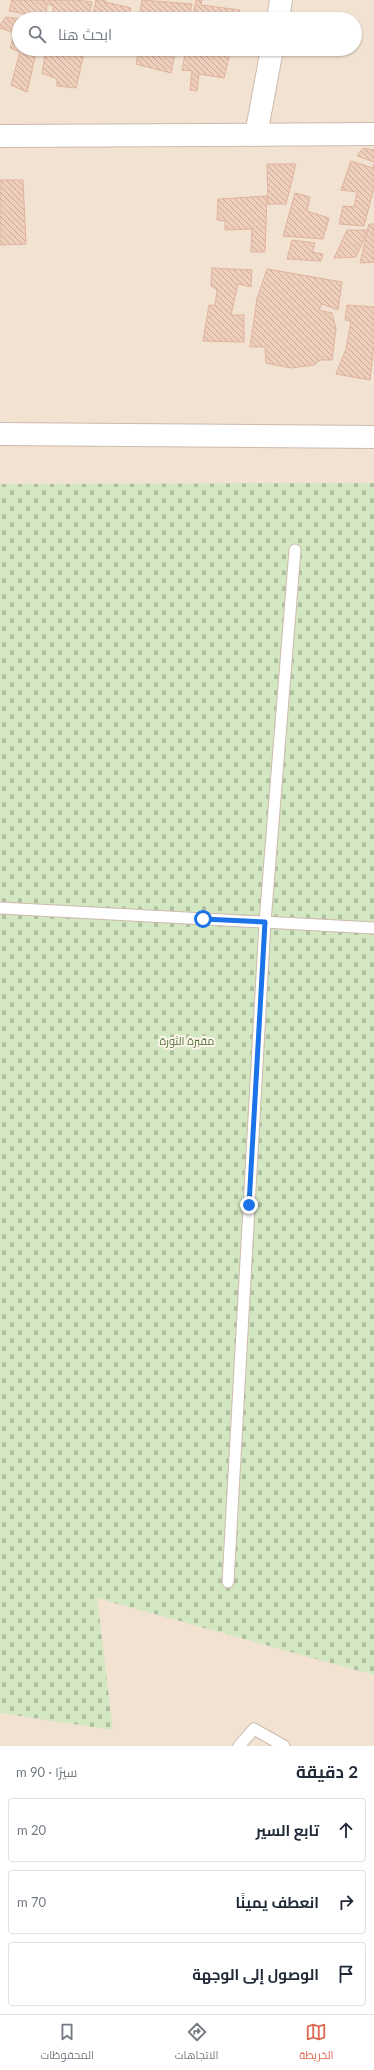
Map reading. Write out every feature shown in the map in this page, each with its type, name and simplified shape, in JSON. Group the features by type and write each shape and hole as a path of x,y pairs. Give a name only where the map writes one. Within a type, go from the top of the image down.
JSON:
{"street":[{"path":"279,12 281,0"},
{"path":"256,135 271,56"},
{"path":"0,136 374,134"},
{"path":"0,434 374,437"}],"lane":[{"path":"228,1582 265,922 295,550"},
{"path":"0,908 374,928"},
{"path":"239,1746 254,1729 284,1746"}],"shaded area":[{"name":"مقبرة الثورة","path":"0,0 374,0 374,1746 0,1746"}],"green space":[{"name":"مقبرة الثورة","path":"374,483 374,1675 97,1598 113,1730 0,1713 0,484"}],"building":[{"path":"12,0 77,0 92,2 90,12 53,12 54,6 47,4 46,12 9,11"},
{"path":"96,0 105,0 105,2 131,8 130,12 93,12"},
{"path":"142,0 192,4 190,12 140,12"},
{"path":"196,0 202,0 201,5 240,10 240,12 193,12"},
{"path":"6,17 12,18 12,32 0,28 0,25"},
{"path":"19,56 35,56 27,92 11,85"},
{"path":"45,56 83,56 76,88 57,86 57,79 42,73"},
{"path":"138,56 175,56 171,73 136,64"},
{"path":"185,56 229,56 224,78 199,74 197,91 190,90 192,71 182,70"},
{"path":"363,148 374,150 374,162 357,156"},
{"path":"351,161 373,168 374,164 374,188 364,226 339,224 343,206 354,207 357,192 341,190"},
{"path":"267,164 296,164 286,204 268,204"},
{"path":"0,180 23,180 26,244 0,245"},
{"path":"295,193 310,197 307,211 329,218 323,239 283,236"},
{"path":"267,196 265,252 251,252 252,229 225,230 225,221 217,220 218,199"},
{"path":"369,224 374,224 374,262 360,263"},
{"path":"347,230 368,230 356,257 334,258"},
{"path":"292,240 315,243 312,252 323,254 321,261 287,259"},
{"path":"212,268 252,270 251,287 238,284 231,315 244,315 244,342 203,341 209,305 215,305 217,290 211,286"},
{"path":"267,269 342,282 338,310 322,304 319,310 332,313 336,329 332,360 320,360 314,365 291,368 266,363 265,347 250,347 257,299"},
{"path":"347,305 374,307 374,345 370,380 336,374 346,349 351,321 345,320"}],"route":[{"path":"203,919 265,922 249,1205"}]}
